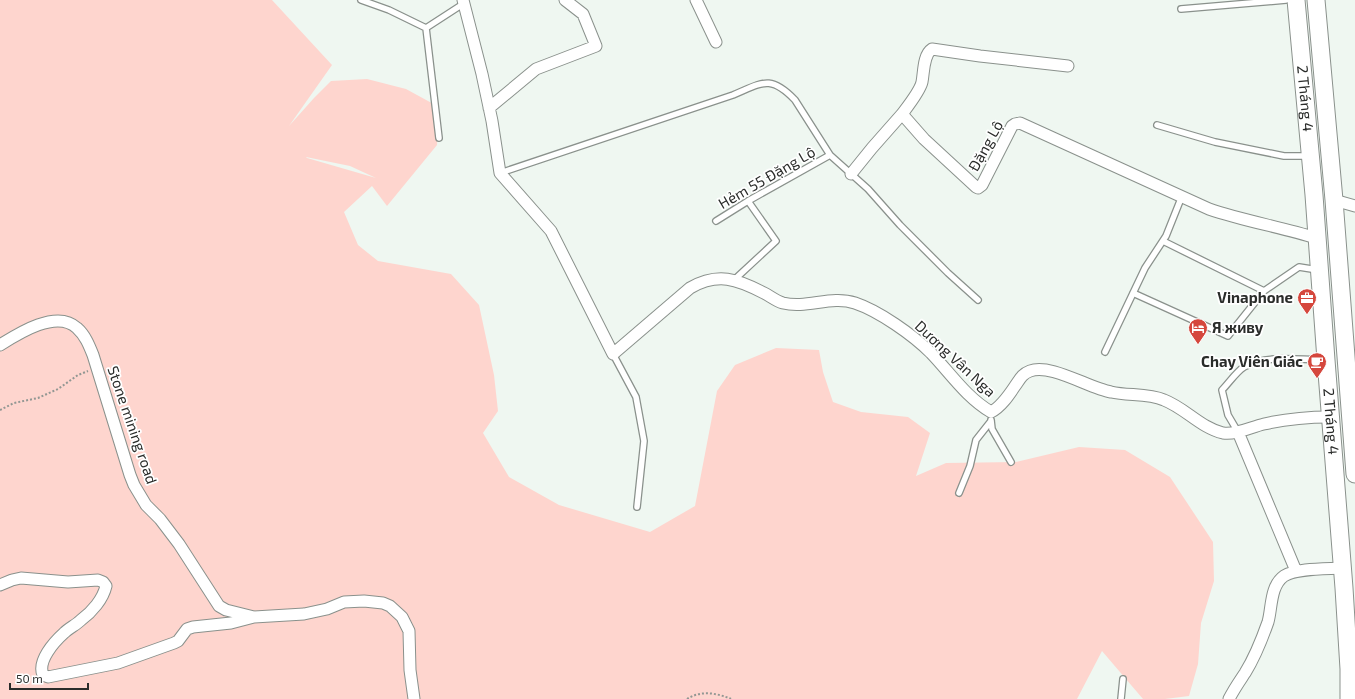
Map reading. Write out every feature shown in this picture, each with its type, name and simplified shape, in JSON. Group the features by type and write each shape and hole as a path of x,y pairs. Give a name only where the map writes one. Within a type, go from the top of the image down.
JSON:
{"main road":[{"name":"2 Tháng 4","path":"1296,0 1314,195 1316,238 1342,568 1350,588 1349,699"},
{"name":"2 Tháng 4","path":"1316,0 1334,200 1355,474"},
{"path":"1314,195 1334,200"}],"street":[{"path":"489,108 536,69 596,46 583,14 565,0"},
{"path":"696,0 716,42"},
{"path":"463,2 482,74 500,173 551,231 613,354"},
{"path":"851,174 902,114 922,84 926,58 929,51 932,49 1068,66"},
{"name":"Đặng Lộ","path":"902,114 924,139 978,188 982,185 1012,126 1020,123 1226,215 1294,231 1316,238"},
{"path":"1334,200 1355,206"},
{"name":"Dương Vân Nga","path":"613,354 690,288 700,283 718,278 734,280 754,288 783,303 800,304 843,300 870,310 889,321 923,345 960,387 991,417 1022,376 1029,371 1036,369 1043,369 1069,377 1105,391 1151,396 1160,399 1176,406 1210,428 1224,433 1238,432 1280,421 1307,417 1330,417"},
{"name":"Stone mining road","path":"0,345 44,322 51,320 63,320 78,328 84,336 93,355 130,475 146,505 160,519 179,544 219,606 226,610 254,618"},
{"path":"1238,432 1296,572"},
{"path":"1229,699 1236,684 1245,673 1258,647 1268,620 1271,602 1276,587 1283,577 1296,572 1342,568"},
{"name":"Stone mining road","path":"0,585 21,578 68,582 98,580 103,582 106,586 101,599 81,620 57,639 46,655 42,662 41,670 43,675 48,677 136,658 178,641 187,629 193,627 231,624 254,618 304,614 328,609 344,602 374,601 390,606 402,617 409,631 410,670 414,699"}],"lane":[{"path":"361,0 389,10 426,28"},
{"path":"1181,9 1286,0"},
{"path":"426,28 463,2"},
{"path":"426,28 439,138"},
{"path":"500,173 733,95 763,82 775,84 795,100 830,155 868,189 900,225 948,273 978,300"},
{"path":"1157,124 1214,142 1284,156 1310,156"},
{"name":"Hẻm 55 Đặng Lộ","path":"716,221 748,201 830,155"},
{"path":"1105,352 1145,268 1166,236 1182,196"},
{"path":"734,280 776,241 748,201"},
{"path":"1163,242 1264,291"},
{"path":"1133,293 1228,336 1264,291 1298,267 1319,270"},
{"path":"613,354 636,397 644,441 637,507"},
{"path":"1238,432 1228,415 1222,390 1243,368 1269,359 1286,358 1326,360"},
{"path":"991,417 992,429 1011,462"},
{"path":"959,493 970,466 976,440 991,417"},
{"path":"1121,699 1123,679"}],"path":[{"path":"0,410 14,403 45,395 83,373 95,371 99,373"},
{"path":"687,699 692,696 706,693 731,699"}],"shaded area":[{"path":"0,0 272,0 332,65 289,126 331,81 367,79 406,89 439,107 437,145 387,206 372,186 344,212 358,245 378,261 451,274 479,305 494,375 498,411 483,433 509,477 559,505 650,532 695,506 717,391 735,365 776,348 819,350 823,372 833,402 861,412 908,417 930,433 916,476 946,463 1016,462 1079,447 1125,450 1170,477 1213,542 1214,581 1201,623 1198,664 1189,696 1165,699 1143,699 1102,651 1077,699 0,699","holes":["306,157 350,166 376,178"]}],"place":[{"name":"Vinaphone","path":"1307,315"},
{"name":"Я живу","path":"1198,345"},
{"name":"Chay Viên Giác","path":"1317,379"}]}
